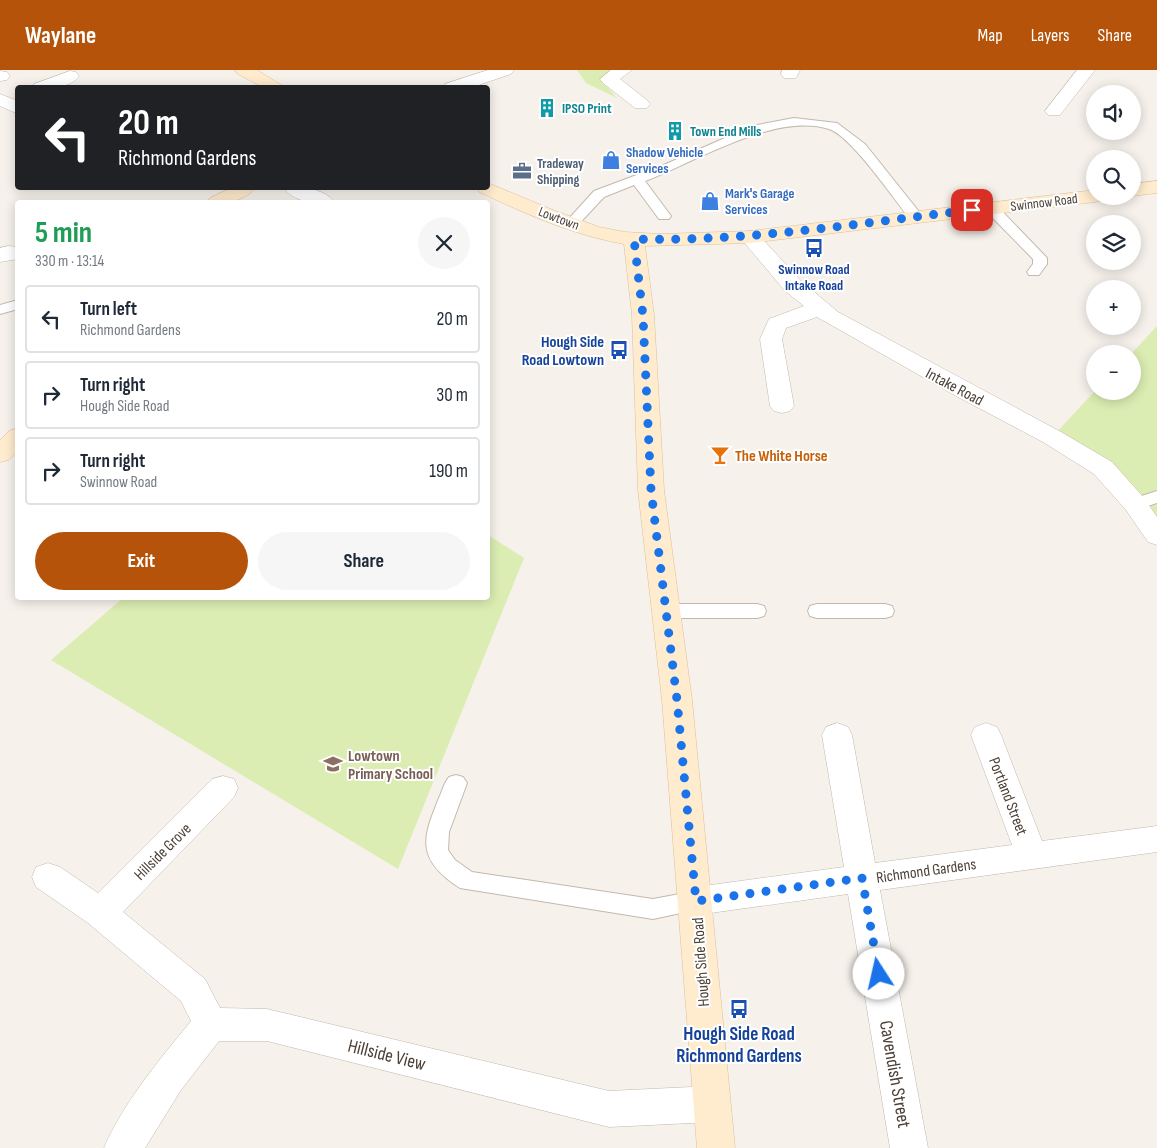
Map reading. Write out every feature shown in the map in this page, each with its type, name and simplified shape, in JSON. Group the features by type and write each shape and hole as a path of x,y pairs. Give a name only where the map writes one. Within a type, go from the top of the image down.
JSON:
{"main road":[{"path":"251,71 273,85"},
{"path":"1141,189 1157,187"},
{"path":"221,200 236,190"},
{"name":"Lowtown","path":"490,190 571,224 609,235 634,239"},
{"name":"Swinnow Road","path":"634,239 692,240 750,237 1086,197"},
{"name":"Hough Side Road","path":"634,239 643,316 651,490 677,700 716,1148"},
{"path":"0,454 15,439"}],"street":[{"path":"460,85 505,70"},
{"path":"623,70 610,79 641,104"},
{"path":"1054,111 1086,70"},
{"path":"48,85 70,76"},
{"path":"298,190 320,200"},
{"name":"Intake Road","path":"750,237 793,286 830,317 1052,437 1104,468 1135,504 1157,536"},
{"path":"782,406 771,339 778,324 820,308"},
{"name":"Cavendish Street","path":"837,735 909,1148 903,1148"},
{"name":"Portland Street","path":"986,735 1032,856"},
{"name":"Hillside Grove","path":"100,913 224,788"},
{"name":"Richmond Gardens","path":"696,901 1157,839"},
{"path":"48,877 100,913 194,990 210,1024 168,1078 123,1148"},
{"name":"Hillside View","path":"210,1024 267,1025 609,1109 712,1104"}],"lane":[{"path":"571,224 599,194 637,180 756,129 794,122 833,126 860,147 915,216"},
{"path":"637,180 664,216"},
{"path":"991,208 1040,258 1040,264 1034,272"},
{"path":"0,310 15,305"},
{"path":"1135,504 1157,497"},
{"path":"666,611 757,612"},
{"path":"816,611 885,611"},
{"path":"456,783 436,843 441,858 447,866 468,881 653,909 696,901"}],"green space":[{"path":"577,70 613,70 603,76 603,82 617,98 586,83"},
{"path":"1157,326 1157,536 1135,504 1052,437 1087,400 1141,400 1141,345 1139,345"},
{"name":"Lowtown Primary School","path":"490,536 524,558 398,869 51,660 121,600 490,600"}],"place":[{"name":"IPSO Print","path":"547,108"},
{"name":"Town End Mills","path":"675,131"},
{"name":"Shadow Vehicle Services","path":"611,160"},
{"name":"Tradeway Shipping","path":"522,171"},
{"name":"Mark's Garage Services","path":"710,201"},
{"name":"Swinnow Road Intake Road","path":"814,248"},
{"name":"Hough Side Road Lowtown","path":"619,350"},
{"name":"The White Horse","path":"720,455"},
{"name":"Lowtown Primary School","path":"333,764"},
{"name":"Hough Side Road Richmond Gardens","path":"739,1009"}],"route":[{"path":"879,974 862,878 696,901 677,700 651,490 643,316 634,239 692,240 750,237 972,210"}]}
